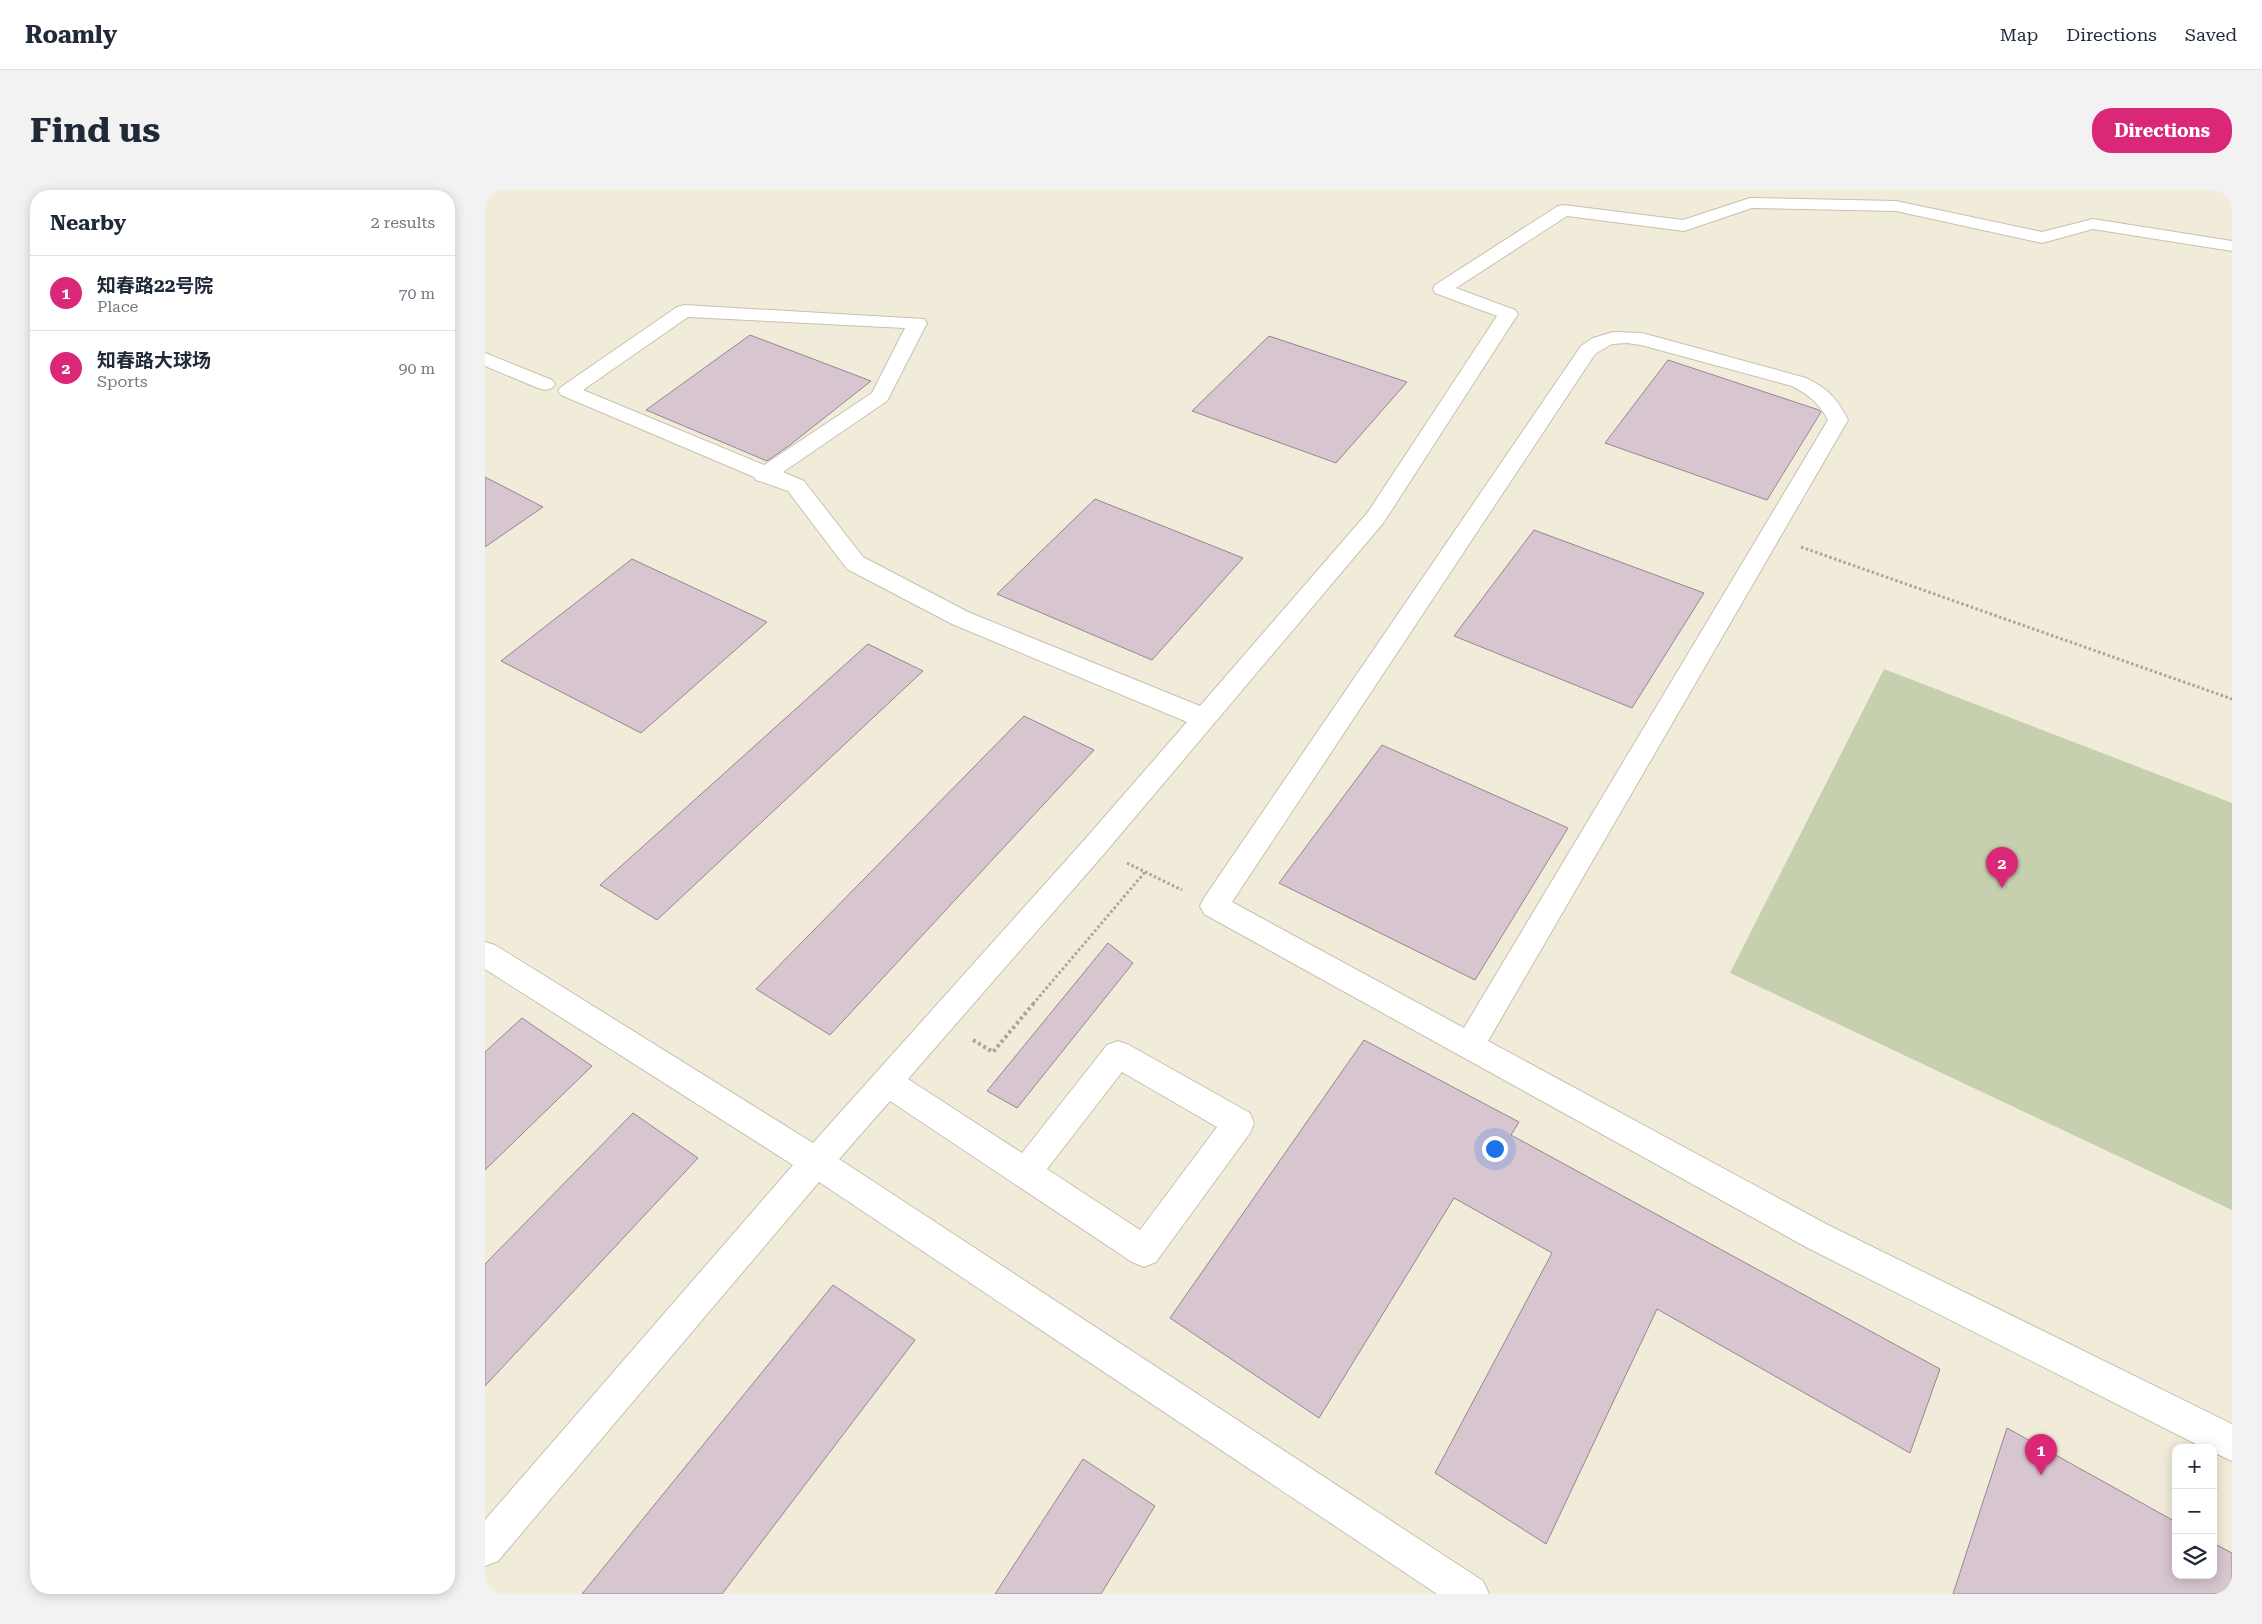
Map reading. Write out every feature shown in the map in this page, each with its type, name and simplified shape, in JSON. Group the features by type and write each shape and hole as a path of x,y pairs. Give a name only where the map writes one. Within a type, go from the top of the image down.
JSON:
{"street":[{"path":"485,1548 816,1162 1095,846 1376,517 1508,314 1442,289 1565,210 1683,226 1750,203 1896,206 2042,238 2093,224 2232,246"},
{"path":"764,475 880,397 917,323 684,311 568,391 796,486 855,563 960,618 1203,718"},
{"path":"1469,1046 1838,420 1831,406 1818,392 1776,374 1642,339 1628,337 1610,338 1596,343 1582,359 1214,906 1469,1046 1817,1236 2232,1443"},
{"path":"485,359 545,384"},
{"path":"485,954 816,1162 1471,1594"},
{"path":"887,1082 1025,1173 1144,1251 1239,1124 1118,1054 1025,1173"}],"path":[{"path":"1770,536 2232,699"},
{"path":"1095,846 1214,906"},
{"path":"941,1021 993,1052 1145,872"}],"green space":[{"path":"1884,669 2232,803 2232,1210 1730,973"}],"building":[{"path":"750,335 871,381 767,461 646,410"},
{"path":"1269,336 1407,382 1336,463 1192,411"},
{"path":"1668,360 1821,412 1767,500 1605,443"},
{"path":"485,477 543,507 485,547"},
{"path":"1095,499 1243,558 1152,660 997,594"},
{"path":"1534,530 1704,593 1632,708 1454,636"},
{"path":"632,559 767,622 641,733 501,661"},
{"path":"868,644 923,671 657,920 600,885"},
{"path":"1024,716 1094,750 830,1035 756,989"},
{"path":"1382,745 1568,828 1475,980 1279,883"},
{"path":"1108,943 1133,963 1017,1108 987,1091"},
{"path":"522,1018 592,1066 485,1170 485,1052"},
{"path":"1364,1040 1519,1122 1511,1135 1940,1369 1910,1453 1657,1309 1546,1544 1435,1473 1552,1253 1454,1198 1319,1418 1170,1318"},
{"path":"633,1113 698,1158 485,1386 485,1264"},
{"path":"833,1285 915,1340 722,1594 582,1594"},
{"path":"2007,1428 2172,1520 2172,1579 2217,1579 2217,1545 2232,1553 2232,1594 1953,1594"},
{"path":"1083,1459 1155,1506 1101,1594 995,1594"}],"place":[{"name":"知春路大球场","path":"2002,888"},
{"name":"知春路22号院","path":"2041,1475"}]}
